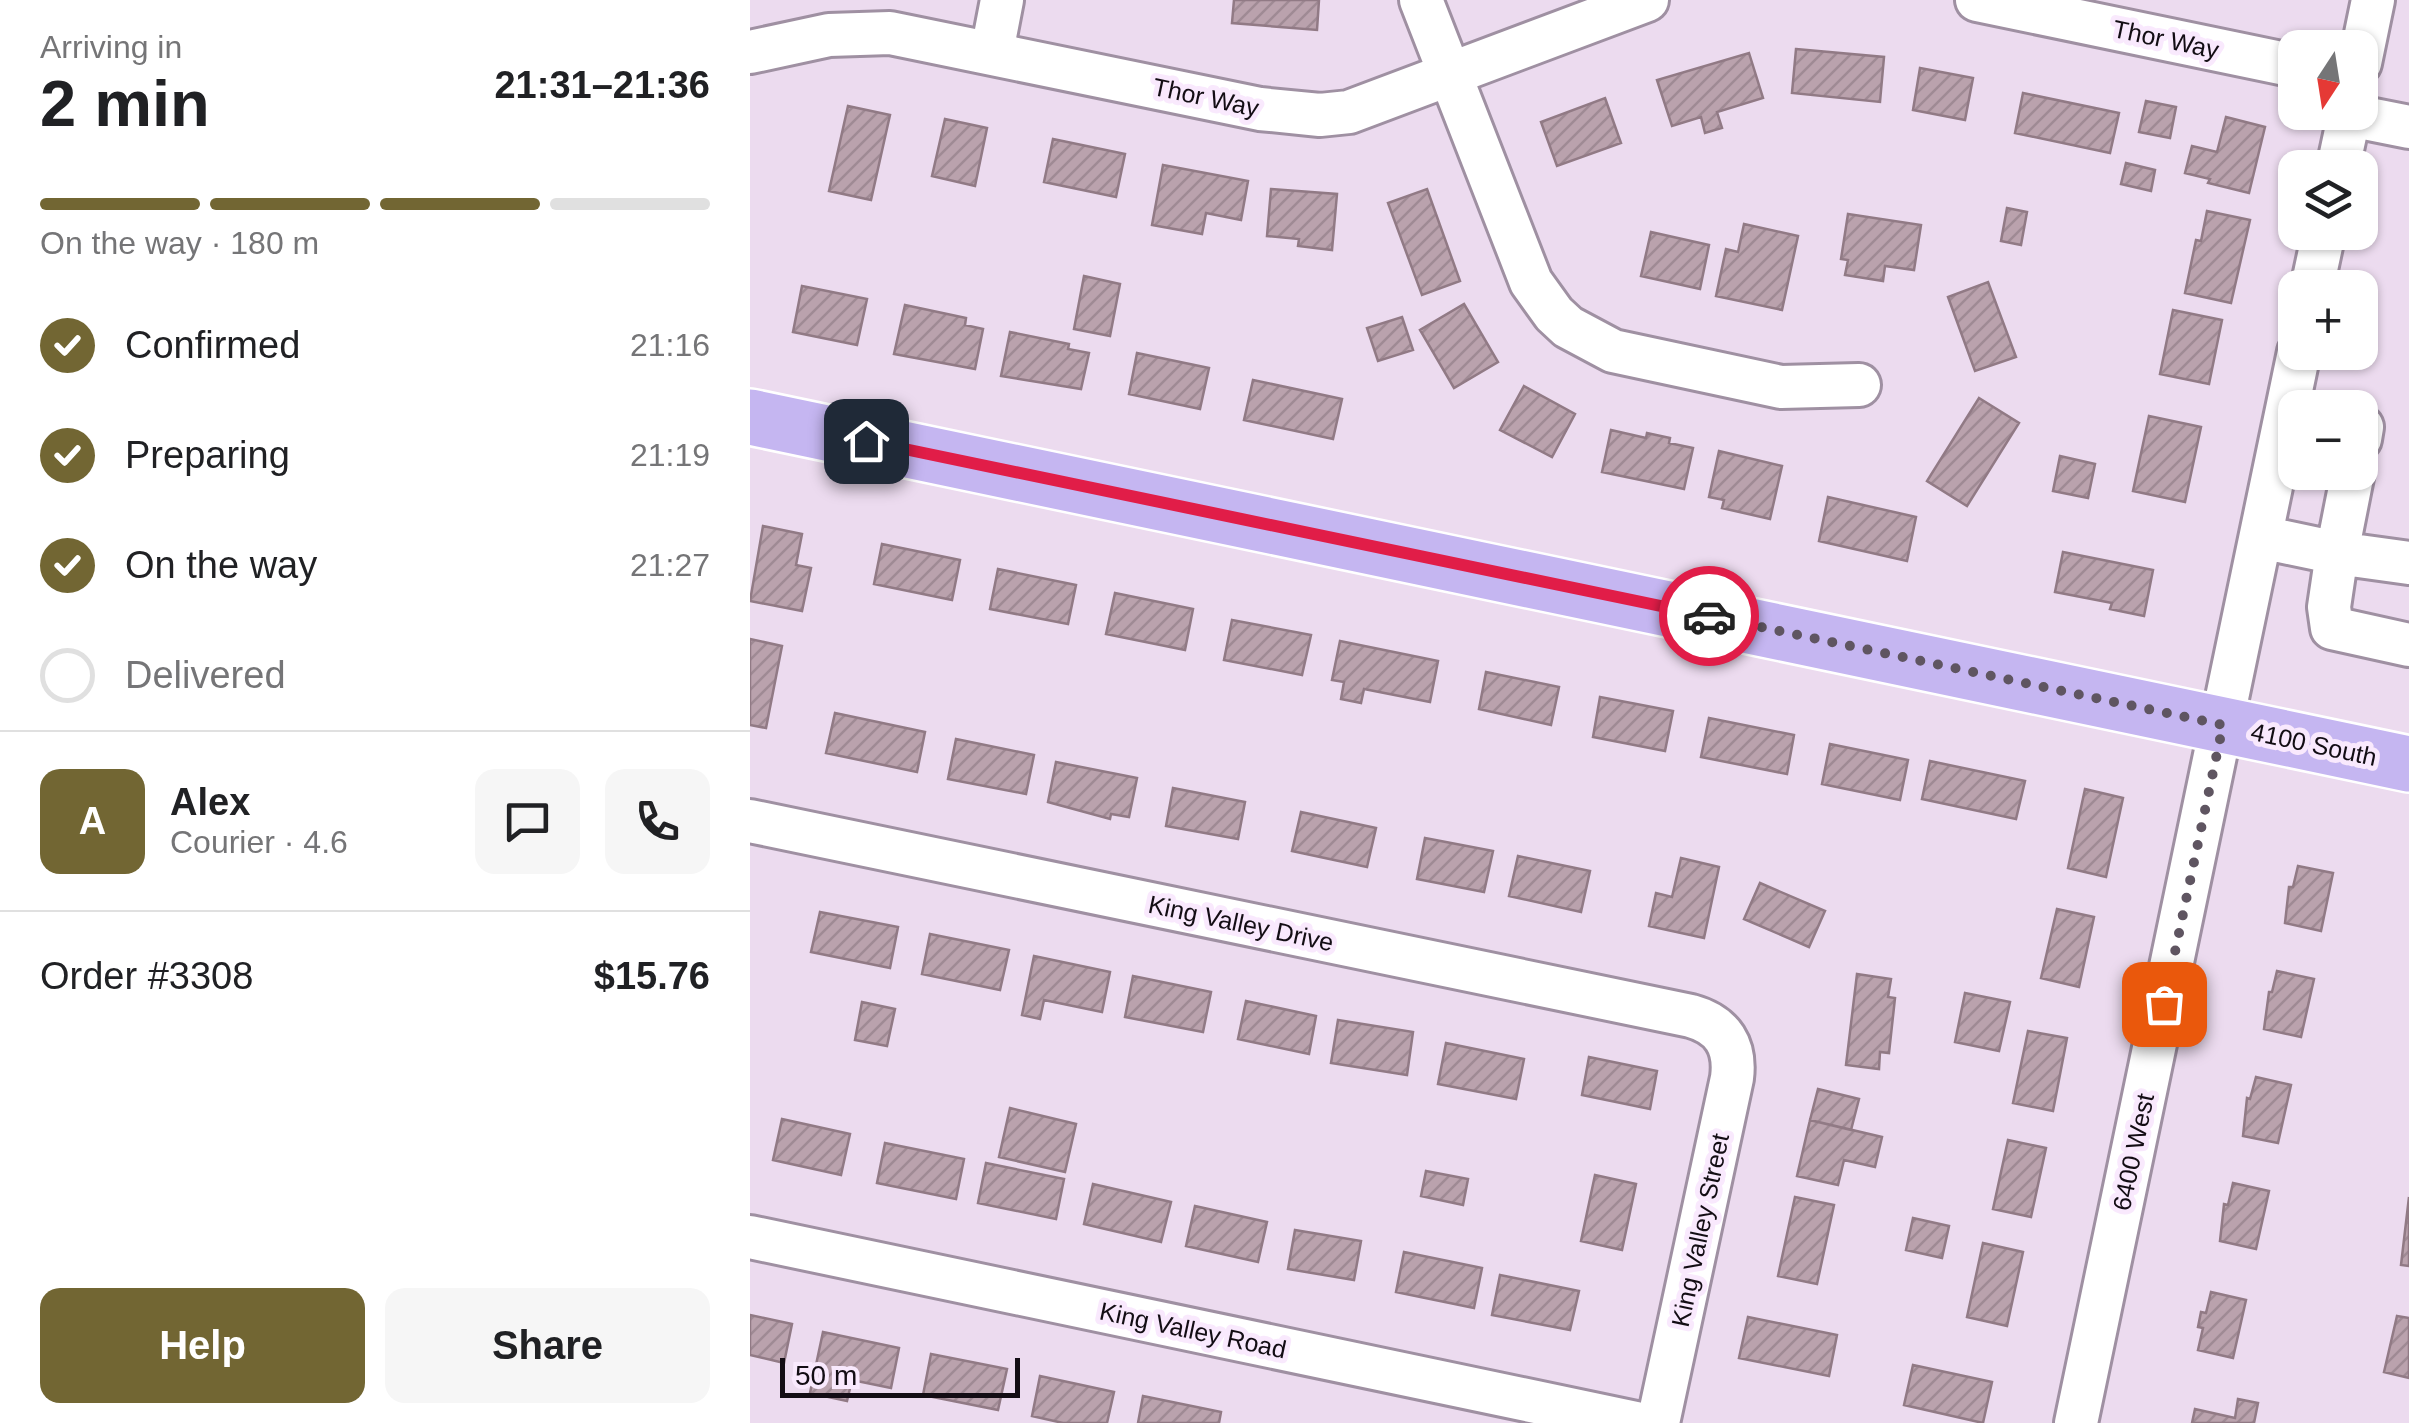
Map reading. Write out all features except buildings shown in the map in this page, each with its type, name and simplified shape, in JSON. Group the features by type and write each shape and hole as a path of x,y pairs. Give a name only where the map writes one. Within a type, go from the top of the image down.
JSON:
{"main road":[{"name":"4100 South","path":"750,417 2409,764"}],"street":[{"path":"992,52 1002,0"},
{"path":"1422,0 1530,282 1568,327 1613,352 1780,387 1859,385"},
{"name":"Thor Way","path":"750,52 829,35 863,32 920,37 1292,114 1350,112 1648,0"},
{"name":"Thor Way","path":"1977,0 2278,62"},
{"path":"2367,30 2373,0"},
{"path":"2378,121 2409,128"},
{"name":"6400 West","path":"2076,1423 2295,370"},
{"path":"2349,490 2328,607 2332,628 2409,645"},
{"path":"2261,537 2337,553 2409,562"},
{"name":"King Valley Drive","path":"750,820 1692,1016 1712,1024 1727,1038"},
{"name":"King Valley Street","path":"1658,1423 1732,1078 1733,1058 1727,1038"},
{"name":"King Valley Road","path":"750,1238 1636,1423"}],"way so far":[{"path":"1709,616 2223,725 2164,1004"}],"route":[{"path":"866,441 1709,616"}]}
